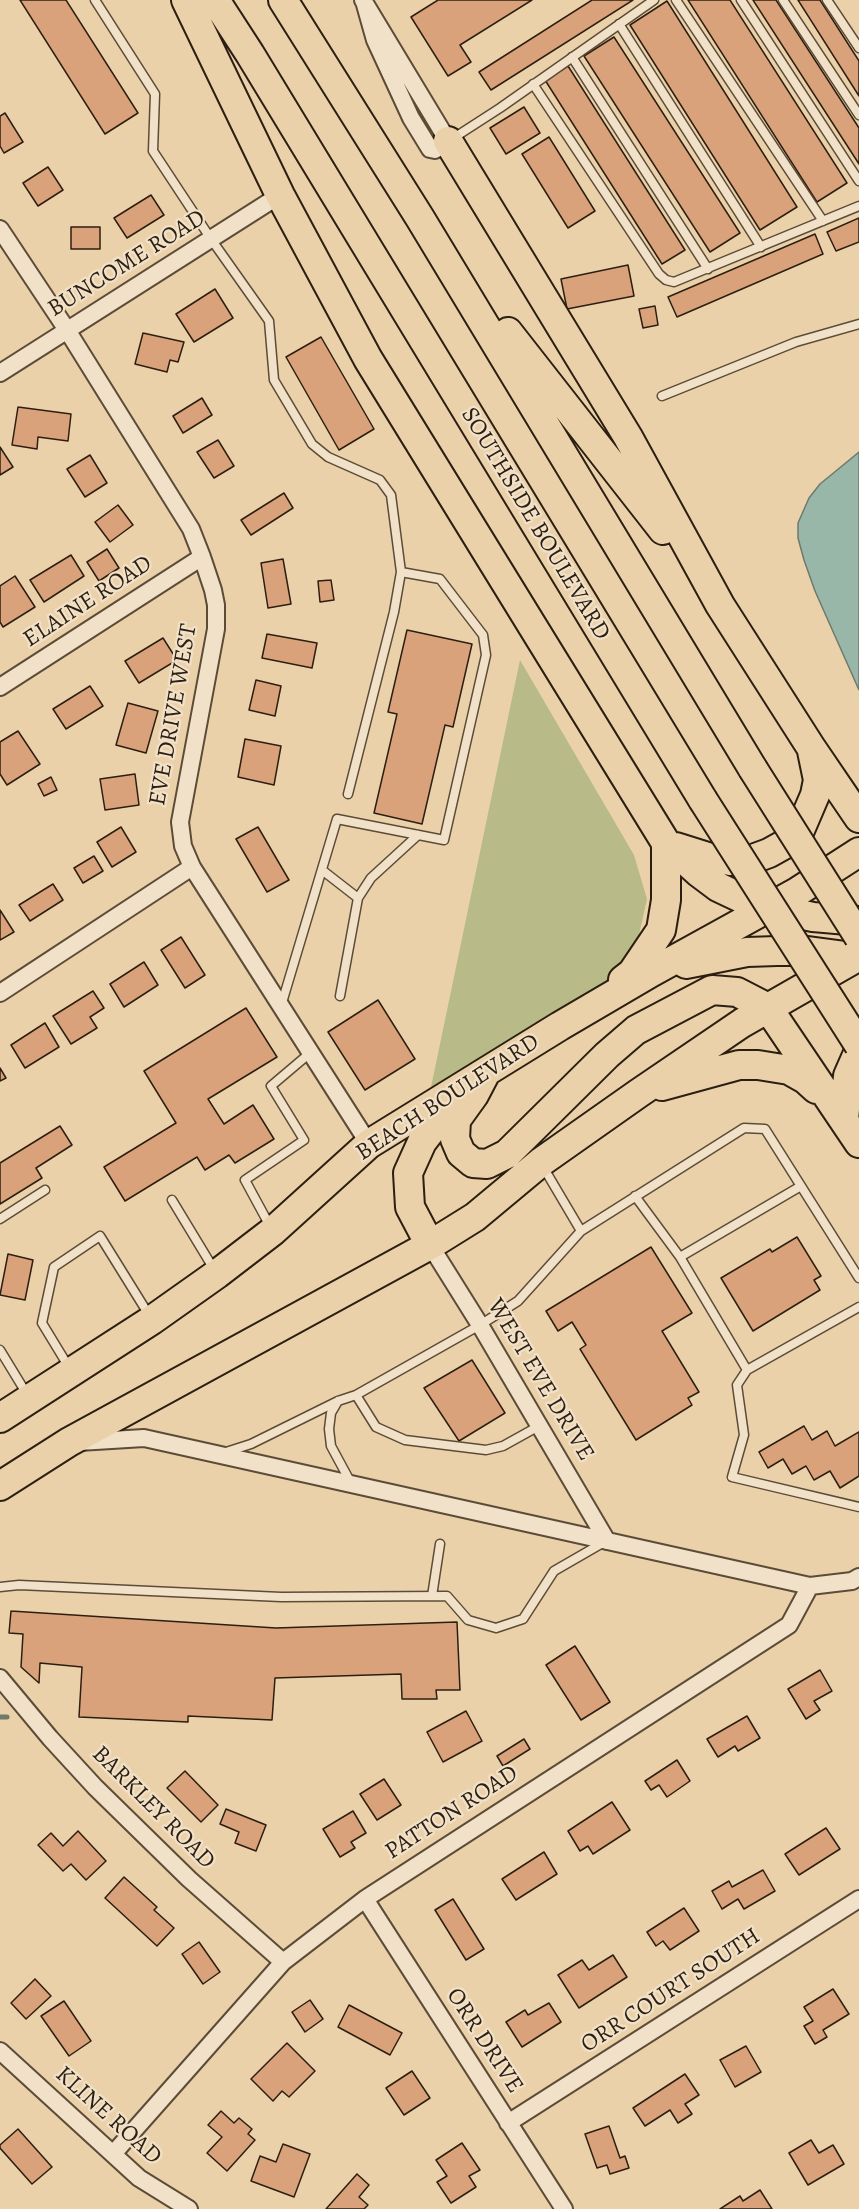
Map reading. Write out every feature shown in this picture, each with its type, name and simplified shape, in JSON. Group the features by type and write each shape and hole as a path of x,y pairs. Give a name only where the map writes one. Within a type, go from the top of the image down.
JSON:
{"highway":[{"path":"186,0 280,195 368,358 666,843 718,887 770,908 813,917 859,921"},
{"name":"SOUTHSIDE BOULEVARD","path":"215,0 703,800 859,1045"},
{"path":"283,0 420,218 753,769 858,952"},
{"path":"448,141 628,437 720,606 859,818"},
{"path":"420,218 720,606"},
{"path":"666,843 691,853 730,861 750,860 769,854 787,843 800,830 815,795 818,780 812,749"},
{"path":"812,749 837,770 859,781"},
{"path":"560,1026 632,973 661,930 666,900 666,843"},
{"name":"BEACH BOULEVARD","path":"0,1418 152,1320 216,1274 273,1231 369,1144 560,1026 652,972 770,908 859,852"},
{"path":"652,972 747,952 858,952"},
{"path":"0,1486 69,1442 430,1245 475,1217 541,1162 639,1093 742,1023 858,952"},
{"path":"478,1076 474,1095 456,1119 455,1139 461,1153 472,1163 487,1164 507,1154 607,1055 636,1030 712,990 737,992 768,1008 851,1131"},
{"path":"851,1131 848,1076 859,1051"},
{"path":"639,1093 739,1065 767,1065 789,1070 805,1078 851,1131"},
{"path":"430,1245 410,1207 408,1173 422,1142 478,1076"}],"street":[{"path":"364,1 448,141"},
{"name":"BUNCOME ROAD","path":"0,373 280,195"},
{"name":"EVE DRIVE WEST","path":"0,228 67,330 190,529 202,557 216,605 216,629 180,822 183,846 192,867 369,1144"},
{"name":"ELAINE ROAD","path":"0,687 202,557"},
{"path":"0,993 192,867"},
{"name":"WEST EVE DRIVE","path":"430,1245 607,1540"},
{"path":"69,1442 144,1438 810,1586 852,1581 859,1577"},
{"name":"PATTON ROAD","path":"113,2154 283,1962 365,1899 789,1625 810,1586"},
{"name":"BARKLEY ROAD","path":"0,1678 95,1787 189,1879 283,1962"},
{"name":"ORR DRIVE","path":"365,1899 564,2209"},
{"name":"ORR COURT SOUTH","path":"508,2123 859,1899"},
{"name":"KLINE ROAD","path":"0,2051 139,2178 189,2209"}],"lane":[{"path":"95,0 155,94 153,151 269,321 274,380 312,444 328,457 380,480 391,495 401,572 394,612 348,794"},
{"path":"448,141 654,0"},
{"path":"676,0 823,221"},
{"path":"741,0 859,181"},
{"path":"783,0 859,115"},
{"path":"827,0 859,48"},
{"path":"619,24 761,247"},
{"path":"572,57 708,269"},
{"path":"533,84 659,274 666,280 674,282 708,269 859,206"},
{"path":"662,396 796,342 859,324"},
{"path":"281,1007 337,819 444,840 486,655 483,635 440,579 401,572"},
{"path":"340,996 358,898 371,878 418,835"},
{"path":"322,870 358,898"},
{"path":"273,1231 245,1180 304,1140 271,1086 310,1053"},
{"path":"213,1454 234,1451 251,1444 338,1401 356,1395 480,1325 518,1301 581,1230 744,1128 765,1129 859,1278"},
{"path":"541,1162 581,1230"},
{"path":"680,1257 801,1186"},
{"path":"0,1219 45,1190"},
{"path":"635,1196 680,1257 747,1370"},
{"path":"172,1200 216,1274"},
{"path":"72,1372 42,1323 54,1267 100,1236 152,1320"},
{"path":"859,1307 747,1370 737,1385 744,1435 732,1477 859,1507"},
{"path":"0,1350 30,1399"},
{"path":"356,1395 376,1427 405,1440 486,1450 503,1446 539,1426"},
{"path":"338,1401 331,1413 330,1446 353,1485"},
{"path":"0,1587 19,1585 281,1597 447,1596 468,1620 496,1628 523,1619 554,1571 607,1540"},
{"path":"432,1596 440,1544"}],"green space":[{"path":"520,660 634,855 647,899 633,962 589,995 430,1092"}],"shaded area":[{"path":"859,452 859,690 815,591 798,538 798,523 809,498 820,484"}],"building":[{"path":"20,0 66,0 138,113 105,134"},
{"path":"438,0 532,0 460,45 471,62 448,76 411,17"},
{"path":"592,0 633,0 491,90 479,72"},
{"path":"688,0 730,0 847,183 817,202"},
{"path":"753,0 776,0 859,128 859,164"},
{"path":"798,0 820,0 859,61 859,96"},
{"path":"667,1 797,207 760,230 630,25"},
{"path":"614,37 740,233 710,252 584,56"},
{"path":"568,66 685,250 662,264 545,80"},
{"path":"524,107 540,133 506,154 490,128"},
{"path":"5,113 23,142 4,153 0,146 0,116"},
{"path":"549,137 595,211 568,228 522,154"},
{"path":"48,167 63,190 38,206 23,183"},
{"path":"151,195 164,215 127,238 114,218"},
{"path":"859,218 859,242 836,251 827,232"},
{"path":"71,227 100,227 100,249 71,249"},
{"path":"815,234 823,254 677,317 668,297"},
{"path":"628,265 634,296 567,309 561,279"},
{"path":"215,289 233,318 194,342 176,314"},
{"path":"655,306 658,325 643,328 639,309"},
{"path":"143,333 184,342 178,362 170,360 167,372 135,364"},
{"path":"321,337 374,429 339,450 286,357"},
{"path":"202,398 212,415 183,433 173,416"},
{"path":"18,407 71,414 68,441 38,437 37,449 12,445"},
{"path":"218,440 234,466 214,478 197,452"},
{"path":"0,447 13,467 0,475"},
{"path":"90,455 107,483 85,497 67,469"},
{"path":"284,493 293,508 251,535 241,520"},
{"path":"118,505 133,525 110,542 95,522"},
{"path":"107,549 119,568 99,581 87,562"},
{"path":"71,555 84,576 44,602 30,580"},
{"path":"283,559 291,604 268,608 261,563"},
{"path":"15,576 35,607 3,627 0,622 0,586"},
{"path":"331,580 334,600 320,602 318,581"},
{"path":"407,630 472,644 453,727 445,725 422,824 374,813 397,714 388,712"},
{"path":"267,634 317,643 312,668 262,658"},
{"path":"163,638 177,660 139,683 125,661"},
{"path":"256,680 281,686 275,716 249,710"},
{"path":"90,686 103,706 66,729 53,709"},
{"path":"128,703 158,711 146,753 116,745"},
{"path":"18,731 40,764 7,785 0,774 0,742"},
{"path":"245,739 281,746 274,785 238,777"},
{"path":"135,774 139,805 105,810 100,779"},
{"path":"51,777 57,790 44,796 38,784"},
{"path":"121,827 136,852 112,867 97,842"},
{"path":"258,827 289,880 267,892 236,839"},
{"path":"94,856 103,871 83,883 74,868"},
{"path":"53,884 63,900 30,921 19,905"},
{"path":"0,910 14,932 0,940"},
{"path":"181,937 205,975 185,988 161,950"},
{"path":"144,962 158,985 124,1007 110,984"},
{"path":"93,991 104,1008 90,1017 97,1028 71,1044 53,1016"},
{"path":"378,1000 415,1059 365,1090 328,1032"},
{"path":"246,1008 277,1057 208,1099 224,1124 253,1105 274,1139 235,1163 229,1155 205,1170 197,1157 125,1201 104,1167 176,1123 144,1071"},
{"path":"45,1023 59,1047 25,1068 11,1045"},
{"path":"0,1068 6,1078 0,1081"},
{"path":"60,1126 72,1145 36,1168 42,1178 0,1204 0,1163"},
{"path":"797,1237 821,1276 814,1280 820,1290 753,1331 721,1278 770,1249 772,1252"},
{"path":"651,1247 692,1313 662,1331 699,1392 688,1398 692,1405 636,1440 580,1349 586,1345 572,1322 558,1331 546,1311"},
{"path":"8,1254 33,1260 25,1300 0,1295"},
{"path":"472,1360 505,1413 459,1441 424,1388"},
{"path":"804,1426 812,1440 827,1431 835,1446 859,1432 859,1476 840,1488 830,1471 814,1480 806,1466 792,1474 783,1459 768,1468 759,1452"},
{"path":"11,1611 276,1628 457,1622 460,1690 436,1690 437,1699 402,1699 401,1674 275,1678 272,1720 188,1716 188,1722 79,1717 82,1667 40,1663 39,1683 21,1667 23,1634 9,1633"},
{"path":"575,1646 610,1702 581,1720 546,1665"},
{"path":"820,1670 832,1691 814,1701 820,1710 806,1719 788,1689"},
{"path":"466,1711 482,1741 443,1762 427,1732"},
{"path":"747,1716 760,1738 738,1751 735,1746 718,1757 707,1739"},
{"path":"524,1739 530,1749 503,1766 497,1756"},
{"path":"677,1760 690,1781 667,1797 659,1785 651,1790 645,1781"},
{"path":"185,1771 218,1805 201,1822 167,1788"},
{"path":"384,1779 401,1805 377,1820 360,1794"},
{"path":"612,1802 630,1830 593,1854 588,1846 580,1851 568,1831"},
{"path":"226,1809 266,1825 256,1851 235,1843 239,1832 220,1824"},
{"path":"353,1811 366,1833 351,1842 355,1848 340,1857 323,1829"},
{"path":"826,1828 840,1849 799,1875 785,1854"},
{"path":"78,1831 106,1861 86,1880 71,1864 63,1871 38,1845 51,1833 63,1846"},
{"path":"544,1852 557,1874 516,1900 502,1879"},
{"path":"763,1870 775,1891 744,1909 738,1899 722,1909 712,1891 729,1881 732,1887"},
{"path":"124,1877 157,1907 154,1910 174,1928 157,1946 105,1898"},
{"path":"453,1899 484,1949 466,1960 435,1910"},
{"path":"684,1908 699,1931 670,1950 663,1941 656,1946 647,1932"},
{"path":"199,1942 220,1972 203,1984 182,1954"},
{"path":"613,1955 627,1977 579,2008 558,1975 582,1960 589,1970"},
{"path":"35,1979 51,1996 26,2019 11,2003"},
{"path":"833,1989 849,2014 823,2030 827,2037 815,2044 804,2026 813,2021 804,2007"},
{"path":"310,2000 323,2019 305,2032 292,2012"},
{"path":"64,2001 91,2041 69,2056 41,2016"},
{"path":"549,2003 561,2022 522,2047 506,2022 525,2010 528,2015"},
{"path":"349,2005 402,2033 390,2055 338,2027"},
{"path":"287,2043 315,2071 289,2097 282,2091 273,2101 251,2079"},
{"path":"746,2046 761,2072 735,2087 720,2060"},
{"path":"412,2071 430,2098 404,2115 386,2088"},
{"path":"685,2074 699,2095 685,2104 692,2114 678,2123 670,2110 645,2126 633,2108"},
{"path":"221,2111 234,2123 239,2118 252,2129 248,2134 255,2140 227,2171 207,2153 222,2137 208,2125"},
{"path":"609,2126 620,2158 625,2156 629,2168 610,2174 607,2165 597,2168 585,2134"},
{"path":"18,2129 52,2167 32,2184 0,2148 0,2145"},
{"path":"811,2140 819,2153 833,2145 844,2164 808,2185 789,2153"},
{"path":"462,2143 480,2170 469,2176 476,2187 451,2203 437,2182 447,2176 436,2160"},
{"path":"283,2144 310,2154 294,2197 251,2181 260,2156 276,2162"},
{"path":"357,2174 369,2185 359,2197 368,2205 364,2209 326,2209"},
{"path":"760,2190 772,2209 720,2209 740,2196 743,2201"}],"waterway":[{"path":"0,1717 7,1717"}]}
